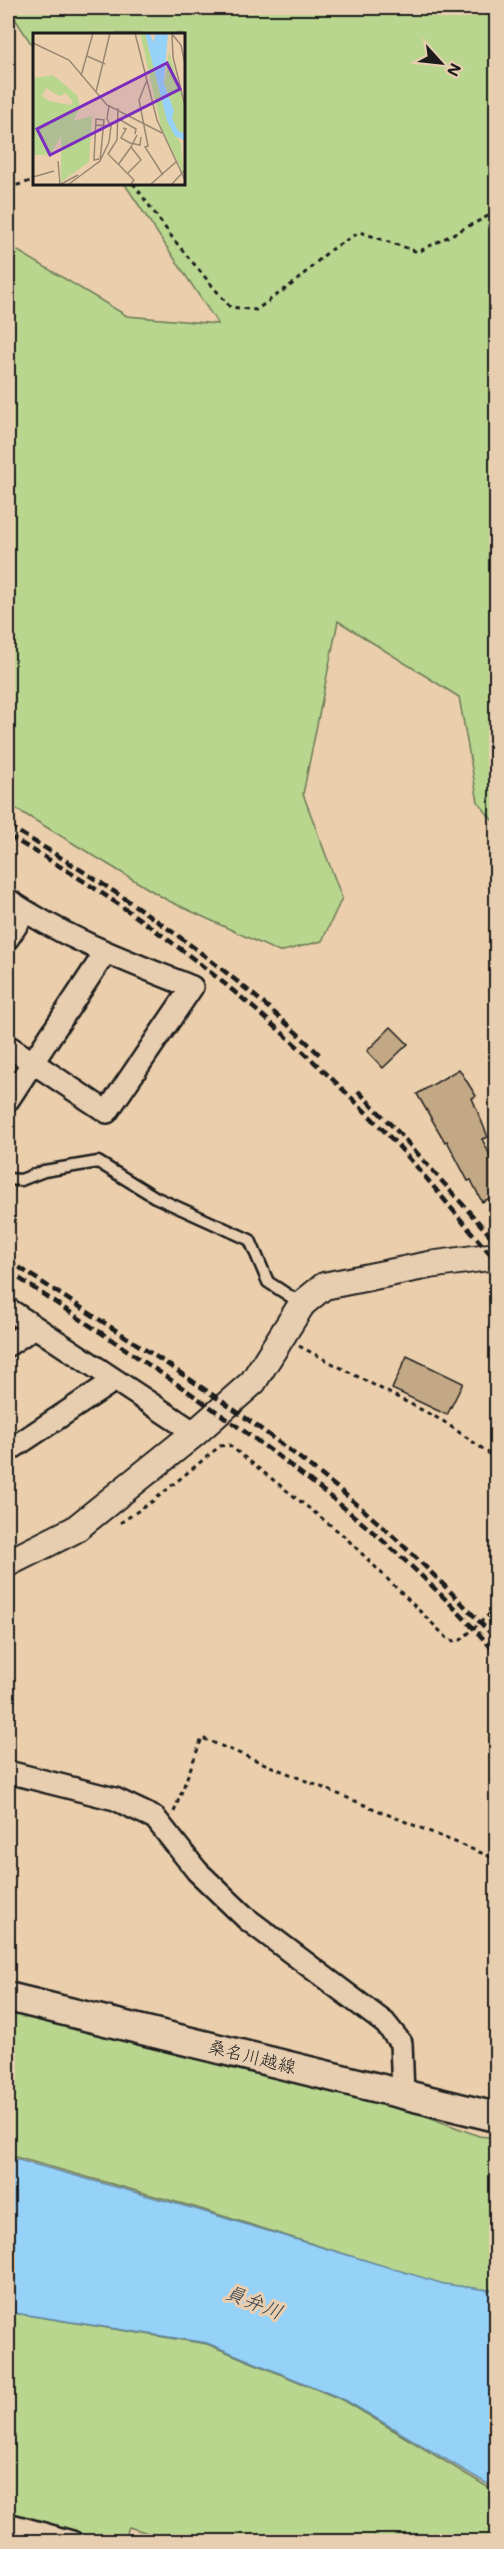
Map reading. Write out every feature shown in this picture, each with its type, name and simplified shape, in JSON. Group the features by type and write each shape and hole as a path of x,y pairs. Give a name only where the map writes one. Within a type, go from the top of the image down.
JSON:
{"main road":[{"name":"桑名川越線","path":"8,1997 496,2117"}],"street":[{"path":"8,900 25,912 105,953 192,987 107,1112 8,1046"},
{"path":"8,939 25,912"},
{"path":"8,1100 105,953"},
{"path":"8,1563 74,1530 195,1433 253,1382 302,1304 324,1286 429,1265 496,1256"},
{"path":"8,1309 195,1433"},
{"path":"8,1345 34,1327"},
{"path":"8,1451 115,1380"},
{"path":"8,1772 115,1799 155,1818 197,1871 247,1919 385,2023 400,2043 404,2093"},
{"path":"8,2524 72,2541"}],"lane":[{"path":"8,1179 21,1180 44,1170 98,1162 155,1197 250,1240 268,1282 302,1304"}],"path":[{"path":"8,188 33,180"},
{"path":"134,184 174,240 230,307 256,310 295,282 330,250 360,232 418,252 496,212"},
{"path":"281,1337 443,1421 496,1458"},
{"path":"153,1501 220,1446 229,1445 343,1535 450,1641 461,1640 496,1608"},
{"path":"166,1832 202,1738 496,1859"}],"green space":[{"path":"8,8 496,8 496,825 478,802 459,697 338,621 303,794 342,898 322,941 279,952 167,900 8,804 8,245 127,316 218,324 125,184 184,184 184,33 33,33 33,46"},
{"path":"8,2010 362,2092 479,2136 496,2138 496,2291 441,2284 194,2207 8,2155"},
{"path":"8,2312 207,2344 345,2401 496,2492 496,2541 175,2542 129,2527 124,2541 8,2540"}],"water":[{"name":"員弁川","path":"8,2157 195,2209 444,2284 496,2291 496,2489 345,2400 207,2343 8,2312"}],"building":[{"path":"391,1027 408,1044 383,1068 367,1051"},
{"path":"459,1069 476,1096 472,1098 488,1137 482,1139 496,1167 496,1195 482,1202 471,1180 468,1181 447,1141 445,1142 417,1094"},
{"path":"407,1356 463,1383 447,1415 392,1389"}],"railway":[{"path":"8,826 132,903 172,931 249,991 321,1056"},
{"path":"8,836 111,899 210,972 257,1011 347,1093 389,1136 496,1260"},
{"path":"358,1091 400,1134 496,1242"},
{"path":"8,1260 178,1371 301,1459 401,1544 496,1639"},
{"path":"8,1271 202,1401 326,1493 386,1543 442,1596 496,1653"}]}
